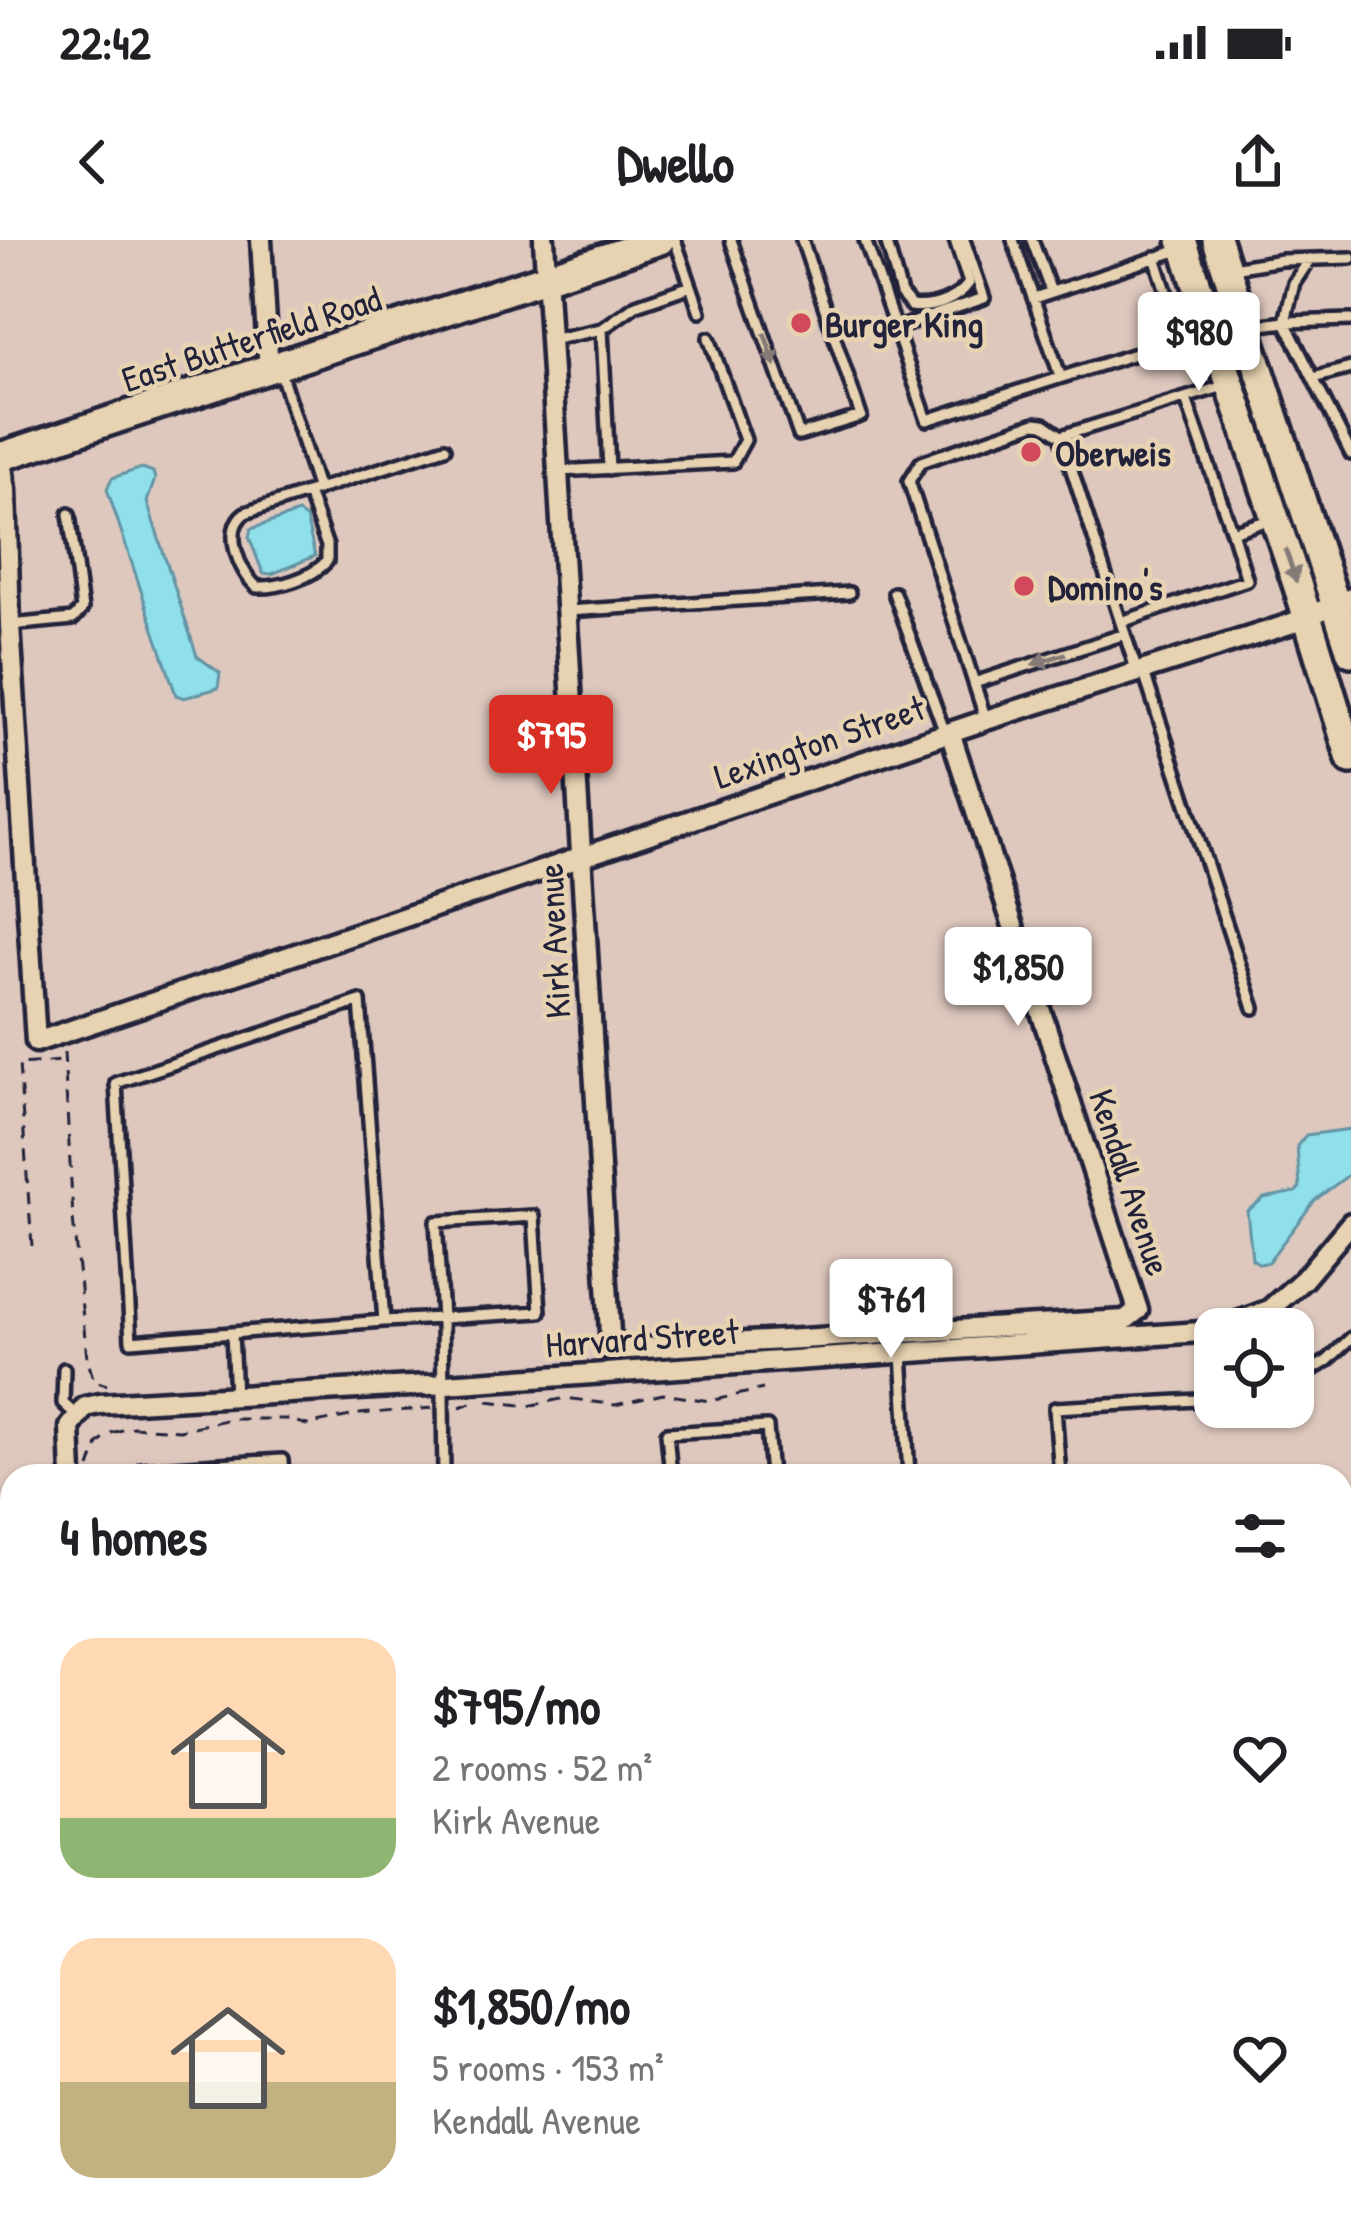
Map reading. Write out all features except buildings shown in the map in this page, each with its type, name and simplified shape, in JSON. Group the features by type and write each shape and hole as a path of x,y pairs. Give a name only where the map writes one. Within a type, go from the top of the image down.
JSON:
{"main road":[{"name":"East Butterfield Road","path":"0,457 660,240"},
{"path":"1217,240 1344,602 1351,652"},
{"path":"1183,244 1351,759"}],"street":[{"path":"261,240 274,370"},
{"name":"Kirk Avenue","path":"544,240 611,1350"},
{"path":"0,457 6,489 10,626"},
{"name":"Lexington Street","path":"10,626 35,1042 1344,602"},
{"name":"Kendall Avenue","path":"948,732 1138,1310"},
{"name":"Harvard Street","path":"1271,1308 1304,1279 1351,1222"},
{"name":"Harvard Street","path":"611,1350 1125,1320 1138,1310"},
{"name":"Harvard Street","path":"76,1415 100,1404 1194,1332"},
{"path":"72,1464 70,1427 76,1415"}],"lane":[{"path":"675,240 700,312"},
{"path":"731,240 800,435 861,416 802,240"},
{"path":"865,240 927,420 1181,338 1286,322 1351,320"},
{"path":"886,240 901,294 911,306 922,308 960,296 969,284 959,240"},
{"path":"896,328 984,298 959,240"},
{"path":"1013,240 1060,375"},
{"path":"1032,240 1052,292"},
{"path":"1034,298 1183,244"},
{"path":"1155,257 1181,338"},
{"path":"1227,269 1249,262 1351,258"},
{"path":"1310,259 1294,284 1286,322 1351,454"},
{"path":"550,340 602,328 636,305 691,286"},
{"path":"602,328 609,469"},
{"path":"558,471 733,462 745,440 709,338"},
{"path":"1313,378 1351,368"},
{"path":"274,370 313,492 327,561 314,573 257,587 245,574 232,532 233,524 245,513 313,492 445,448"},
{"path":"1061,436 1229,384"},
{"path":"1120,622 1247,580 1186,399"},
{"path":"986,720 909,481 921,462 1035,423 1044,424 1061,436 1254,1008"},
{"path":"10,626 73,619 82,609 69,514"},
{"path":"1232,532 1274,518"},
{"path":"567,611 849,593"},
{"path":"894,593 948,732"},
{"path":"974,683 1125,634"},
{"path":"384,1322 360,1001 116,1083 131,1341 384,1322 442,1318 540,1312 534,1216 436,1222 442,1318 446,1384 444,1464"},
{"path":"232,1333 235,1397"},
{"path":"1314,1369 1351,1338"},
{"path":"902,1353 908,1464"},
{"path":"64,1369 63,1403 76,1415"},
{"path":"1059,1464 1055,1408 1194,1400"},
{"path":"670,1464 667,1433 767,1426 770,1464"},
{"path":"220,1464 282,1460 282,1464"}],"path":[{"path":"63,1032 73,1219 87,1358 94,1381 109,1385"},
{"path":"32,1246 19,1064 65,1061"},
{"path":"93,1464 98,1444 111,1433 133,1427 180,1430 230,1419 286,1419 307,1425 361,1414 464,1407 479,1400 527,1406 566,1398 615,1405 663,1394 710,1401 763,1389"}],"water":[{"path":"142,468 153,472 147,502 197,656 220,673 218,688 184,698 176,695 107,489 112,478"},
{"path":"298,513 306,518 315,556 272,574 263,573 249,537 251,529"},
{"path":"1351,1129 1351,1173 1315,1200 1268,1262 1252,1259 1247,1211 1264,1198 1296,1192 1300,1187 1297,1146 1306,1135"}],"place":[{"name":"Burger King","path":"801,323"},
{"name":"Oberweis","path":"1031,452"},
{"name":"Domino's","path":"1024,586"}]}
